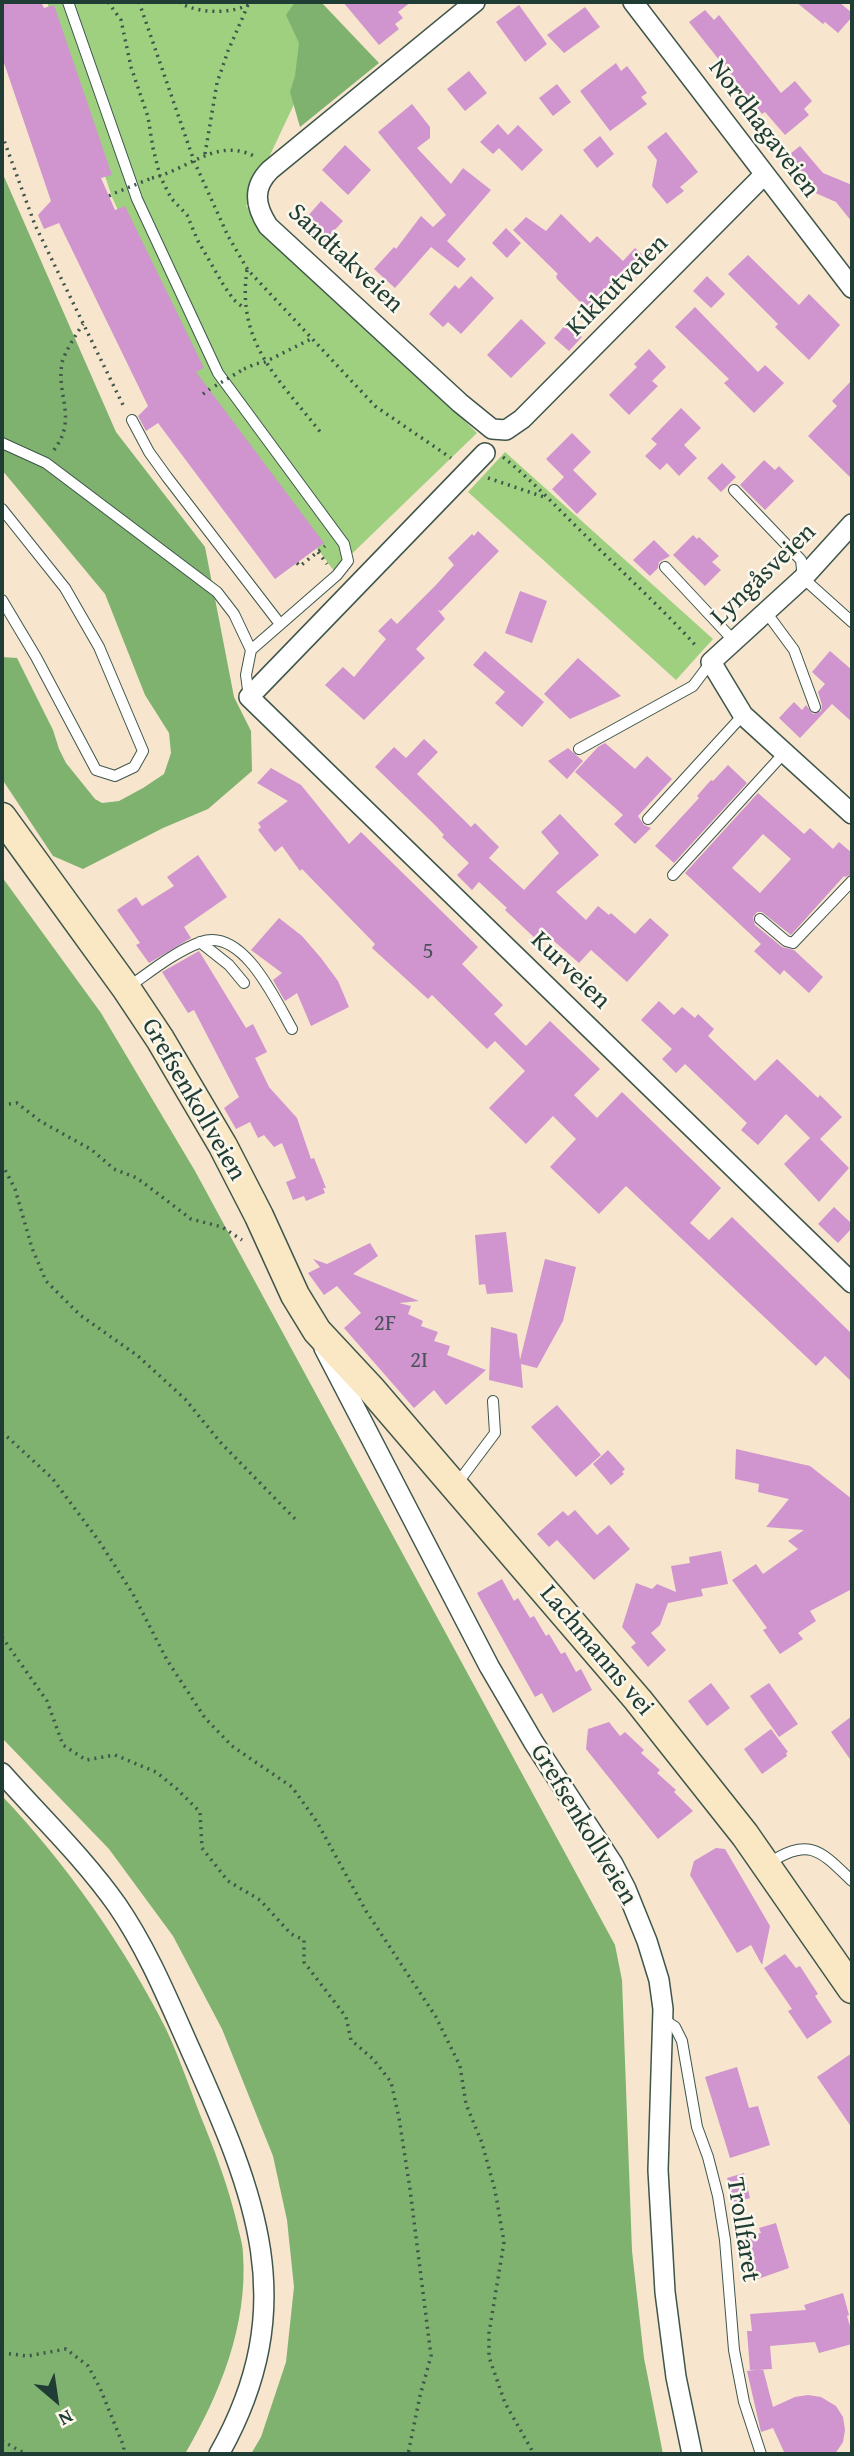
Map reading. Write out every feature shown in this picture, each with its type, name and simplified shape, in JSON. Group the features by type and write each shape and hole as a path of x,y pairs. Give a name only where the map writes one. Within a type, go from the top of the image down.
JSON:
{"street":[{"name":"Sandtakveien","path":"475,2 270,170 263,178 256,199 268,226 484,424 492,429 506,430"},
{"name":"Nordhagaveien","path":"633,2 852,288"},
{"name":"Kikkutveien","path":"506,430 522,419 764,175"},
{"path":"249,698 492,454"},
{"name":"Lyngåsveien","path":"711,662 803,578 852,524"},
{"path":"711,662 743,715 852,814"},
{"name":"Kurveien","path":"249,698 852,1283"},
{"name":"Grefsenkollveien","path":"2,817 167,1049 223,1146 295,1295 317,1331"},
{"name":"Lachmanns vei","path":"317,1331 361,1396 455,1486 719,1799 852,1989"},
{"name":"Grefsenkollveien","path":"361,1396 512,1708 626,1889 659,1980 663,2019 659,2150 661,2249 674,2365 692,2454"},
{"path":"2,1773 96,1879 134,1932 151,1963 224,2124 246,2182 258,2225 263,2258 265,2313 255,2369 237,2418 219,2454"}],"lane":[{"path":"68,2 136,199 218,373 344,544 348,561 337,575 251,650"},
{"path":"132,420 149,452 167,477 280,624"},
{"path":"2,443 44,462 217,592 234,614 251,650 246,675 249,698"},
{"path":"734,490 801,560 803,578 852,622"},
{"path":"2,509 65,588 99,647 143,751 134,767 115,775 96,769 2,600"},
{"path":"666,567 734,641"},
{"path":"766,612 794,650 815,707"},
{"path":"579,749 693,686 711,662"},
{"path":"648,819 743,715"},
{"path":"673,875 785,752"},
{"path":"760,919 786,942 793,943 852,881"},
{"path":"126,988 200,942 210,940 224,943 242,952 262,976 292,1029"},
{"path":"200,942 223,959 244,983"},
{"path":"455,1486 495,1433 493,1401"},
{"path":"766,1865 786,1854 810,1849 820,1852 852,1881"},
{"name":"Trollfaret","path":"663,2019 675,2026 682,2041 697,2127 718,2196 727,2251 734,2350 744,2402 761,2454"}],"path":[{"path":"108,2 121,20 131,67 148,117 160,176 172,198 187,215 198,242 224,286 245,309"},
{"path":"179,2 187,7 204,10 223,10 251,3"},
{"path":"205,154 217,83 228,51 251,3"},
{"path":"2,135 35,225 132,420"},
{"path":"109,196 218,150 240,150 261,160"},
{"path":"247,268 244,286 245,309 251,337 265,362 321,433"},
{"path":"44,462 56,448 67,426 64,387 60,377 62,361 83,324"},
{"path":"215,386 254,364 265,362 311,339"},
{"path":"492,454 534,484 659,605 711,662"},
{"path":"479,475 547,498"},
{"path":"297,563 300,566 328,543"},
{"path":"2,1105 18,1104 40,1121 92,1150 114,1169 136,1178 191,1219 222,1227 245,1243"},
{"path":"2,1164 15,1189 32,1248 46,1281 80,1315 138,1356 185,1399 221,1443 298,1521"},
{"path":"2,1432 52,1478 99,1541 133,1594 167,1660 205,1718 232,1746 292,1787 317,1822 366,1911 436,2017 460,2066 466,2104 482,2143 495,2190 504,2242 489,2333 489,2357 505,2403 534,2454"},
{"path":"2,1637 47,1701 63,1745 86,1760 116,1755 156,1772 177,1788 200,1812 202,1848 228,1881 260,1900 291,1934 304,1940 304,1962 346,2017 351,2040 373,2059 391,2082 410,2189 431,2356 408,2454"},
{"path":"2,2353 28,2356 66,2349 88,2367 100,2388 124,2447 123,2454"},
{"path":"2,2441 26,2454"}],"green space":[{"path":"47,2 319,2 330,28 246,206 477,433 334,571 197,385 112,197"},
{"path":"295,2 321,2 379,63 300,127 290,92 299,43 286,15"},
{"path":"2,172 116,432 205,547 234,697 251,731 252,771 208,809 163,828 83,869 53,856 2,779 2,657 17,658 53,730 66,763 95,799 102,803 119,801 164,774 171,753 169,733 145,695 105,594 2,470"},
{"path":"505,452 713,639 676,680 468,492"},
{"path":"2,877 101,1013 195,1171 615,1945 622,1980 632,2251 644,2358 663,2454 251,2454 261,2437 286,2362 294,2287 287,2220 273,2156 222,2029 173,1936 109,1849 2,1738"},
{"path":"2,1796 71,1877 113,1937 150,1998 182,2066 234,2211 243,2254 241,2307 236,2333 210,2407 185,2454 2,2454"}],"building":[{"path":"2,2 41,2 44,8 54,5 112,175 101,178 115,210 125,206 204,368 196,372 324,543 275,579 158,423 146,431 138,416 148,406 59,223 44,229 38,215 51,201 2,57"},
{"path":"343,2 411,2 398,12 403,18 395,24 399,29 379,45"},
{"path":"796,2 839,2 852,13 852,17 838,33"},
{"path":"519,5 547,44 525,62 496,22"},
{"path":"585,7 600,27 564,53 547,35"},
{"path":"705,10 714,20 719,15 781,93 795,81 812,101 804,109 809,115 785,135 765,112 762,114 689,22"},
{"path":"616,63 621,71 627,66 637,79 647,93 641,97 647,104 610,131 580,91"},
{"path":"469,71 487,93 465,111 447,89"},
{"path":"557,84 571,102 553,116 539,98"},
{"path":"412,104 430,127 430,138 417,148 451,184 463,168 491,190 447,241 466,259 458,268 431,247 395,288 374,269 394,247 396,249 421,216 433,227 446,215 378,132"},
{"path":"498,124 508,135 518,125 543,150 522,171 499,148 493,154 480,142"},
{"path":"666,132 698,172 680,187 684,191 667,204 652,186 657,160 647,147"},
{"path":"600,136 614,154 597,168 583,150"},
{"path":"345,145 371,170 348,195 322,170"},
{"path":"800,146 823,173 852,185 852,222 836,202 804,188 781,161"},
{"path":"321,201 343,221 321,245 299,226"},
{"path":"561,214 590,243 597,236 623,261 635,248 650,262 636,277 626,268 587,309 557,279 558,274 513,230 526,217 546,231"},
{"path":"506,228 521,243 507,258 492,243"},
{"path":"748,255 799,305 809,294 840,325 809,360 775,327 778,324 728,274"},
{"path":"471,276 494,298 461,334 448,322 443,327 429,314 455,285 459,289"},
{"path":"707,276 725,294 711,308 693,291"},
{"path":"695,307 758,372 765,365 784,383 754,413 724,383 729,379 675,327"},
{"path":"521,319 546,343 511,378 487,355"},
{"path":"567,323 582,337 569,351 554,338"},
{"path":"649,349 666,367 652,381 658,386 629,415 609,395 637,367 634,364"},
{"path":"852,380 852,479 808,436 837,406 832,401"},
{"path":"681,408 701,428 684,445 697,458 679,476 667,463 660,470 645,456 657,444 651,439"},
{"path":"572,433 591,452 573,470 597,494 577,514 552,489 564,477 546,459"},
{"path":"764,460 775,470 779,466 794,481 765,510 740,485"},
{"path":"722,463 736,477 721,492 707,478"},
{"path":"478,531 499,551 441,611 438,610 445,619 416,649 425,658 364,720 325,685 343,667 354,677 386,639 378,631 391,618 397,624 435,586 454,565 448,558"},
{"path":"693,535 697,539 699,537 719,556 712,562 721,570 705,586 673,555"},
{"path":"654,540 670,556 659,562 658,568 650,576 633,560"},
{"path":"520,591 547,601 532,643 505,633"},
{"path":"485,651 544,702 522,727 495,703 505,692 473,665"},
{"path":"830,651 852,670 852,722 832,704 800,738 779,718 794,702 802,710 806,705 813,714 821,711 818,692 825,684 812,672"},
{"path":"578,658 621,696 570,719 544,694"},
{"path":"424,739 438,752 417,774 471,827 475,823 499,847 489,858 524,890 559,853 541,832 560,814 599,855 556,892 586,920 598,906 609,915 611,913 635,934 650,918 669,935 627,982 591,950 579,963 547,935 539,942 479,882 472,890 457,875 469,863 442,837 444,835 436,826 375,767 394,747 406,758"},
{"path":"605,743 635,769 647,756 672,779 638,816 644,825 651,828 635,844 614,824 623,815 575,772"},
{"path":"568,748 583,761 567,779 548,761"},
{"path":"728,765 747,783 674,863 655,846 699,798 697,796 711,780"},
{"path":"271,768 301,785 349,844 361,832 478,947 462,964 503,1005 494,1014 526,1046 550,1021 600,1069 574,1095 597,1118 622,1092 721,1188 690,1223 709,1240 732,1217 852,1334 852,1382 825,1356 816,1366 626,1186 599,1214 550,1167 576,1139 553,1116 526,1144 489,1108 525,1071 495,1041 487,1049 432,995 428,999 372,948 375,944 302,869 300,871 282,846 275,852 258,830 261,827 258,823 288,801 257,783"},
{"path":"758,793 804,834 810,828 833,849 839,842 852,853 852,874 844,876 791,935 762,912 757,912 753,917 755,925 782,947 794,950 823,977 809,993 784,970 780,975 754,951 761,944 685,873","holes":["763,834 791,859 760,893 732,868"]},
{"path":"198,855 227,897 184,927 191,938 149,963 136,945 140,943 117,910 136,897 142,906 174,886 167,877"},
{"path":"279,918 302,936 321,958 338,981 349,1007 311,1026 297,993 285,1001 273,980 282,973 251,950"},
{"path":"199,951 246,1028 253,1024 267,1052 255,1058 269,1087 297,1118 311,1159 314,1158 326,1188 323,1188 325,1193 306,1201 304,1196 293,1200 286,1182 296,1178 282,1143 274,1147 264,1135 258,1138 250,1122 236,1129 224,1108 239,1097 194,1010 188,1013 162,972"},
{"path":"659,1001 674,1015 682,1007 695,1018 698,1014 714,1029 708,1036 755,1081 777,1059 842,1117 820,1139 849,1168 819,1202 784,1164 810,1138 786,1114 758,1145 741,1130 747,1123 685,1064 676,1073 662,1059 672,1049 641,1020"},
{"path":"834,1207 852,1224 852,1228 838,1243 818,1224"},
{"path":"506,1232 513,1292 487,1294 485,1284 479,1285 475,1235"},
{"path":"370,1243 378,1256 353,1274 419,1301 399,1303 411,1306 408,1314 423,1321 421,1326 438,1332 434,1341 450,1346 447,1355 486,1370 446,1405 434,1390 414,1408 344,1328 361,1313 337,1286 324,1295 308,1273 320,1267 313,1259 327,1264"},
{"path":"545,1259 576,1267 563,1321 537,1368 521,1364 523,1388 489,1380 491,1327 517,1334 520,1360"},
{"path":"557,1405 601,1455 576,1477 531,1427"},
{"path":"736,1449 810,1466 852,1499 852,1589 810,1611 816,1621 798,1633 803,1639 780,1654 763,1630 767,1628 732,1580 756,1564 763,1574 798,1549 788,1541 804,1530 766,1527 789,1499 758,1492 759,1484 735,1479"},
{"path":"608,1450 625,1469 622,1472 624,1474 611,1485 593,1464"},
{"path":"575,1510 597,1535 609,1525 630,1549 594,1580 557,1540 549,1547 537,1534 563,1511 568,1516"},
{"path":"721,1551 728,1584 701,1589 703,1596 668,1603 660,1625 651,1633 666,1650 648,1667 631,1647 636,1643 622,1627 636,1583 652,1589 657,1584 676,1592 671,1566 690,1563 689,1557"},
{"path":"502,1579 514,1601 518,1598 530,1618 534,1616 561,1654 565,1652 576,1672 581,1669 592,1690 553,1713 542,1693 535,1697 477,1593"},
{"path":"711,1683 730,1708 707,1726 688,1701"},
{"path":"769,1683 798,1724 779,1737 750,1696"},
{"path":"852,1716 852,1762 831,1732"},
{"path":"609,1722 620,1736 625,1732 644,1750 641,1753 660,1770 657,1773 676,1790 674,1792 693,1811 658,1839 586,1749 588,1729"},
{"path":"771,1729 788,1752 787,1756 762,1774 744,1749"},
{"path":"716,1848 725,1849 770,1926 762,1965 751,1945 737,1953 690,1875 694,1861"},
{"path":"785,1954 796,1968 800,1966 832,2022 807,2039 788,2011 792,2009 764,1968"},
{"path":"852,2053 852,2128 817,2077"},
{"path":"737,2067 749,2108 758,2106 770,2145 730,2158 705,2077"},
{"path":"744,2173 750,2198 734,2203 727,2178"},
{"path":"776,2223 789,2268 755,2280 746,2261 749,2258 743,2239 761,2233 759,2228"},
{"path":"843,2293 852,2344 819,2353 815,2342 770,2346 772,2369 750,2370 747,2331 752,2331 750,2314 806,2310 804,2305"},
{"path":"763,2369 773,2407 795,2397 808,2395 821,2397 836,2406 843,2417 845,2430 843,2442 835,2454 785,2454 773,2428 761,2432 747,2371"}]}
